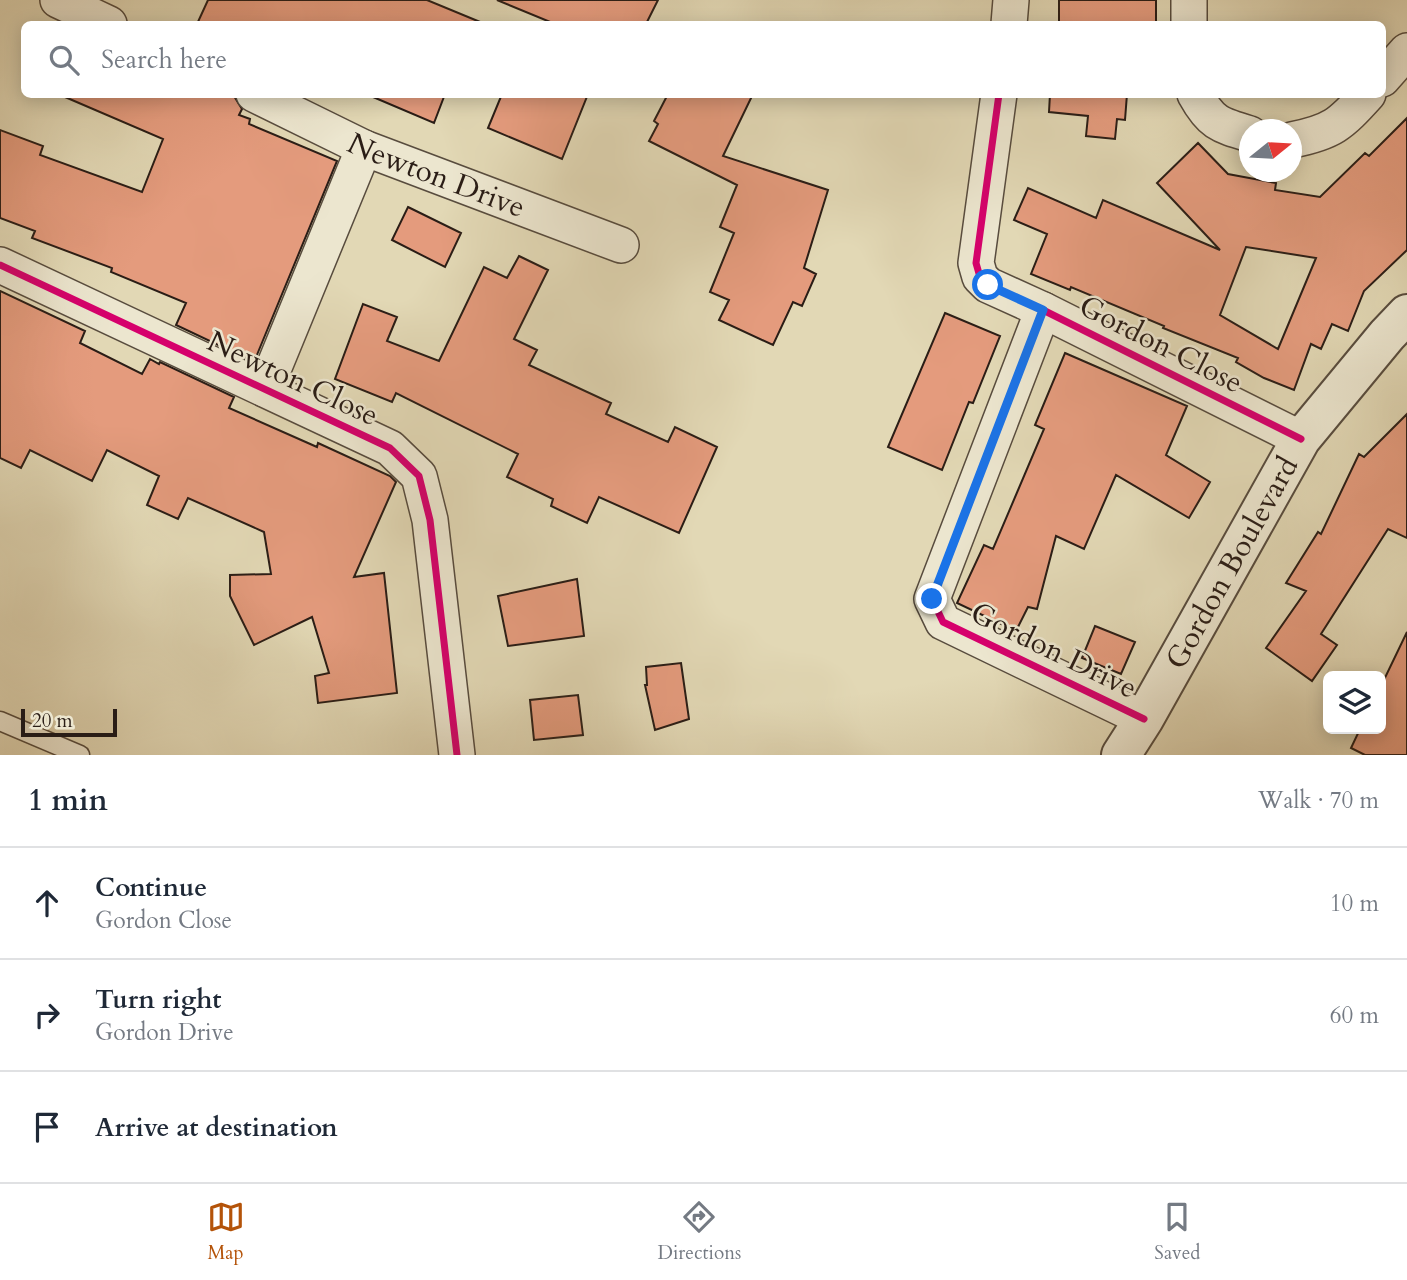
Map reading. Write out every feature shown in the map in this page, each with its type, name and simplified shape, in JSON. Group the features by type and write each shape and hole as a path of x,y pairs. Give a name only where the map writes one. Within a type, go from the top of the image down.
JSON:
{"street":[{"path":"58,0 103,21"},
{"path":"1009,21 1011,0"},
{"path":"1189,0 1189,21"},
{"path":"1386,75 1407,51"},
{"name":"Newton Drive","path":"262,98 364,148 621,245"},
{"name":"Gordon Close","path":"998,98 976,263 980,277 988,285 1301,439"},
{"path":"1197,98 1204,111 1220,126 1239,131"},
{"path":"1302,138 1320,134 1344,120 1364,98"},
{"name":"Newton Close","path":"265,389 364,148"},
{"name":"Newton Close","path":"0,265 390,448 419,476 430,520 457,755"},
{"name":"Gordon Drive","path":"1043,310 932,599 943,621 1144,719"},
{"name":"Gordon Boulevard","path":"1121,755 1144,719 1301,439 1400,332"}],"lane":[{"path":"0,721 80,755"}],"building":[{"path":"208,0 427,0 478,21 198,21"},
{"path":"497,0 658,0 648,21 548,21"},
{"path":"1059,0 1156,0 1156,21 1059,21"},
{"path":"67,98 235,98 242,109 239,115 250,119 249,124 337,161 254,362 176,325 186,303 111,272 112,268 32,238 35,231 0,218 0,130 43,146 40,155 142,192 163,139"},
{"path":"375,98 443,98 434,123"},
{"path":"500,98 586,98 562,159 488,128"},
{"path":"666,98 751,98 723,156 828,190 804,268 816,274 802,306 793,302 773,345 719,320 729,300 710,292 734,233 720,227 737,185 649,141 658,124 654,121"},
{"path":"1050,98 1127,98 1125,120 1117,119 1115,139 1086,136 1088,116 1049,112"},
{"path":"1407,118 1407,250 1364,291 1348,331 1332,324 1321,349 1311,344 1294,390 1264,378 1236,362 1238,358 1071,287 1070,290 1031,274 1047,234 1014,220 1028,188 1096,218 1103,200 1220,250 1157,183 1198,143 1228,174 1239,176 1239,182 1271,182 1276,183 1275,190 1320,197 1365,153 1369,156","holes":["1246,247 1316,258 1278,349 1220,315"]},
{"path":"408,207 461,233 445,267 392,240"},
{"path":"519,256 548,270 514,339 537,350 529,365 611,403 606,414 668,442 675,427 717,447 679,533 599,497 587,523 551,506 553,499 507,477 518,454 396,393 392,402 335,379 363,304 397,317 387,341 439,361 484,267 507,278"},
{"path":"0,291 85,331 80,343 142,374 150,359 159,364 160,362 234,397 229,408 317,447 318,443 390,476 396,482 354,577 384,573 397,693 318,703 315,676 329,673 312,617 254,645 230,596 230,575 271,574 264,532 188,498 178,519 147,505 159,476 107,450 92,481 30,450 21,468 0,458"},
{"path":"945,313 1000,336 973,403 969,402 942,470 888,447"},
{"path":"1065,353 1187,406 1166,455 1210,482 1189,518 1116,475 1084,549 1056,536 1037,609 1028,607 1016,631 957,603 984,545 993,549 1044,429 1035,425"},
{"path":"1407,414 1407,538 1388,529 1321,634 1337,645 1312,681 1266,648 1306,591 1286,583 1318,532 1321,534 1359,454 1364,457"},
{"path":"577,579 584,636 508,646 498,596"},
{"path":"1095,626 1135,642 1121,674 1082,658"},
{"path":"1407,632 1407,755 1365,755 1351,748 1358,734 1386,734 1386,676"},
{"path":"681,663 689,719 655,730 645,685 646,667"},
{"path":"578,695 583,735 534,740 530,700"}],"cycle path":[{"path":"998,98 976,263 980,277 988,285 1301,439"},
{"path":"0,265 390,448 419,476 430,520 457,755"},
{"path":"1043,310 932,599 943,622 1144,719"}],"route":[{"path":"932,599 1043,310 988,285"}]}
